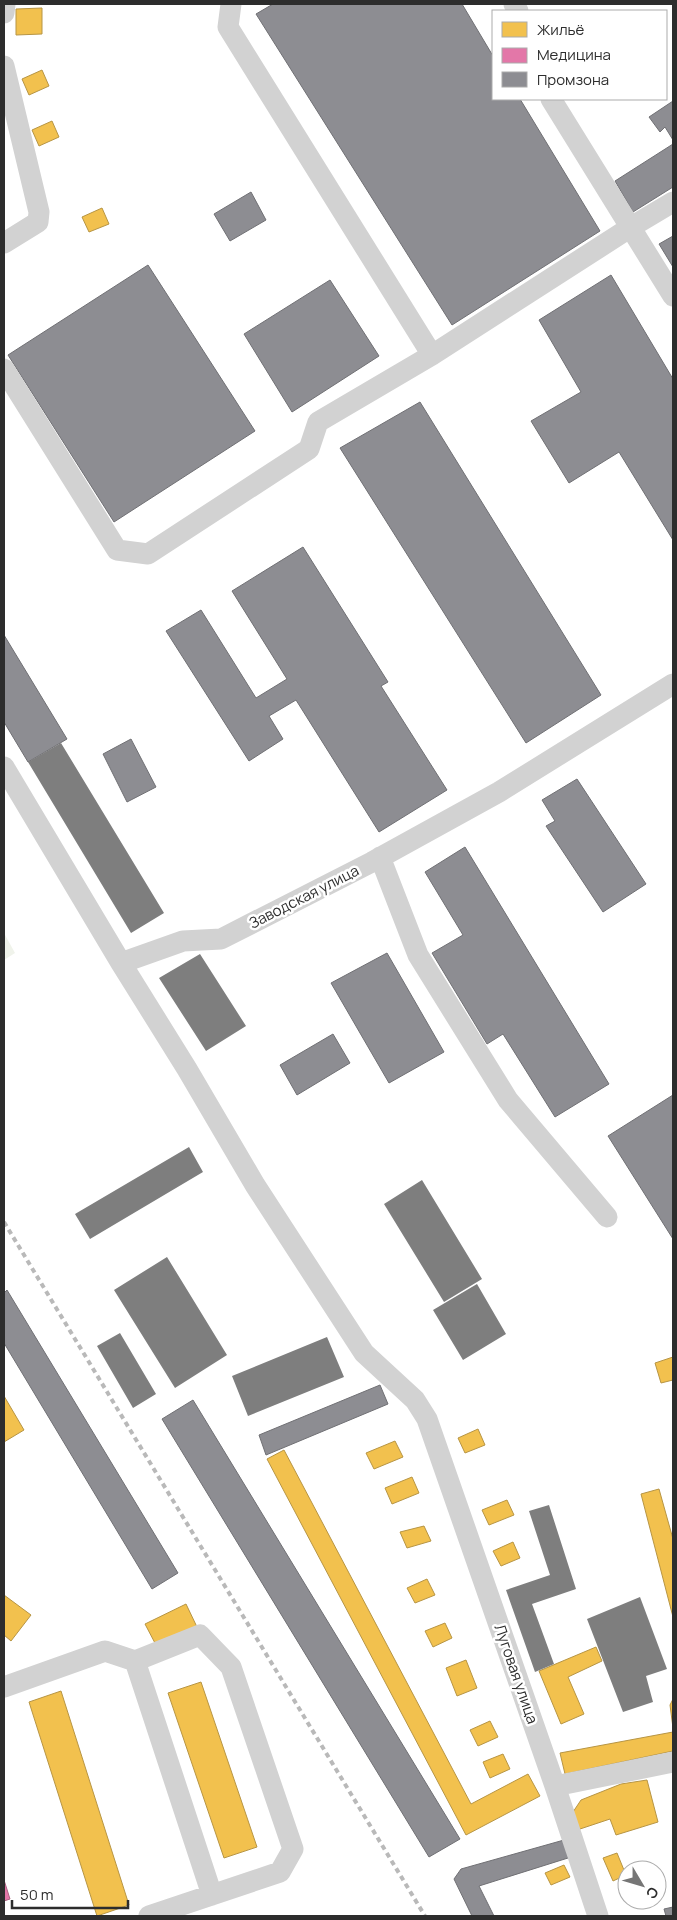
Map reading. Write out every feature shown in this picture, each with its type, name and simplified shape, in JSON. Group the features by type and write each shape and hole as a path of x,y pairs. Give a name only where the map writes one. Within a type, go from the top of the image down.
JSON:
{"street":[{"path":"4,13 5,4"},
{"path":"230,4 228,27 432,355"},
{"path":"4,66 39,212 38,222 4,243"},
{"path":"552,100 673,296"},
{"path":"4,369 117,550 148,554 309,449 318,422 432,355 673,202"},
{"name":"Заводская улица","path":"121,963 183,941 221,939 380,857 499,792 673,684"},
{"path":"4,768 121,963"},
{"path":"380,857 418,955 508,1100 607,1217"},
{"name":"Луговая улица","path":"121,963 187,1069 255,1185 364,1353 415,1400 432,1432 555,1786 598,1916"},
{"path":"4,1687 105,1651 135,1661 200,1635 231,1667 293,1849 280,1872 149,1916"},
{"path":"135,1661 212,1895"},
{"path":"555,1786 673,1762"}],"shaded area":[{"path":"4,933 15,953 4,960"}],"building: Жильё":[{"path":"42,8 42,34 16,35 16,9"},
{"path":"42,70 49,86 29,95 22,79"},
{"path":"52,121 59,137 39,146 32,130"},
{"path":"102,208 109,224 89,232 82,217"},
{"path":"673,1357 673,1380 661,1383 655,1363"},
{"path":"4,1396 24,1430 4,1442"},
{"path":"478,1429 485,1445 465,1453 458,1438"},
{"path":"395,1441 403,1457 374,1469 366,1453"},
{"path":"284,1450 471,1804 528,1774 540,1796 466,1835 267,1459"},
{"path":"412,1477 419,1493 392,1504 385,1488"},
{"path":"659,1489 673,1539 673,1617 641,1494"},
{"path":"507,1500 514,1515 489,1525 482,1510"},
{"path":"424,1526 431,1541 407,1548 400,1532"},
{"path":"513,1542 520,1558 501,1566 493,1551"},
{"path":"427,1579 435,1595 415,1603 407,1588"},
{"path":"4,1595 31,1615 11,1641 4,1635"},
{"path":"186,1604 197,1627 156,1645 145,1624"},
{"path":"445,1623 452,1638 433,1647 425,1631"},
{"path":"596,1647 602,1661 568,1677 584,1714 561,1724 539,1671"},
{"path":"466,1660 477,1688 457,1696 446,1668"},
{"path":"201,1682 257,1847 224,1858 168,1693"},
{"path":"61,1691 129,1905 97,1916 29,1702"},
{"path":"673,1699 673,1728 670,1705"},
{"path":"490,1721 498,1737 478,1746 470,1730"},
{"path":"673,1732 673,1751 565,1774 560,1753"},
{"path":"503,1754 510,1769 490,1778 483,1762"},
{"path":"647,1780 658,1822 616,1835 610,1819 577,1830 571,1815 581,1800 621,1784"},
{"path":"617,1853 620,1860 617,1860 617,1879 613,1881 603,1858"},
{"path":"564,1865 570,1877 551,1885 545,1873"}],"building: Медицина":[{"path":"4,1880 10,1899 4,1901"}],"building: Промзона":[{"path":"273,4 462,4 492,54 492,100 521,100 600,231 452,325 256,14"},
{"path":"673,101 673,140 665,127 660,132 649,117"},
{"path":"673,144 673,187 633,212 615,181"},
{"path":"251,192 266,220 230,241 214,214"},
{"path":"673,236 673,267 659,244"},
{"path":"148,265 255,431 114,522 8,355"},
{"path":"611,275 673,379 673,540 619,452 569,483 531,421 581,392 539,320"},
{"path":"330,280 379,356 292,412 244,334"},
{"path":"420,402 601,695 526,743 340,448"},
{"path":"303,547 388,682 381,686 447,790 379,832 296,700 269,716 283,739 249,761 166,631 201,610 256,698 287,679 232,591"},
{"path":"4,635 67,739 28,762 4,722"},
{"path":"131,739 156,787 127,802 103,754"},
{"path":"577,779 646,884 603,912 546,826 555,821 542,800"},
{"path":"465,847 609,1084 555,1117 503,1034 487,1044 432,953 463,935 425,872"},
{"path":"387,953 444,1052 389,1083 331,983"},
{"path":"333,1034 350,1063 297,1095 280,1065"},
{"path":"673,1095 673,1239 608,1136"},
{"path":"7,1290 178,1573 152,1589 4,1343 4,1293"},
{"path":"380,1385 388,1404 266,1455 259,1435"},
{"path":"193,1400 460,1839 429,1857 162,1419"},
{"path":"564,1840 568,1858 479,1886 494,1916 472,1916 454,1879 461,1869"},
{"path":"673,1907 673,1916 666,1916 664,1910"}],"building: Прочее":[{"path":"61,743 164,913 131,933 28,762"},
{"path":"200,954 246,1026 206,1051 159,978"},
{"path":"189,1147 203,1172 90,1239 75,1214"},
{"path":"422,1180 482,1279 444,1302 384,1204"},
{"path":"167,1257 227,1355 175,1388 114,1290"},
{"path":"477,1284 506,1334 463,1360 433,1310"},
{"path":"120,1333 156,1394 133,1408 97,1346"},
{"path":"327,1337 344,1377 248,1416 232,1376"},
{"path":"549,1505 576,1589 532,1604 554,1664 535,1672 506,1590 550,1575 529,1511"},
{"path":"640,1597 667,1669 646,1676 653,1702 623,1712 587,1619"}],"railway":[{"path":"4,1222 425,1916"}]}
